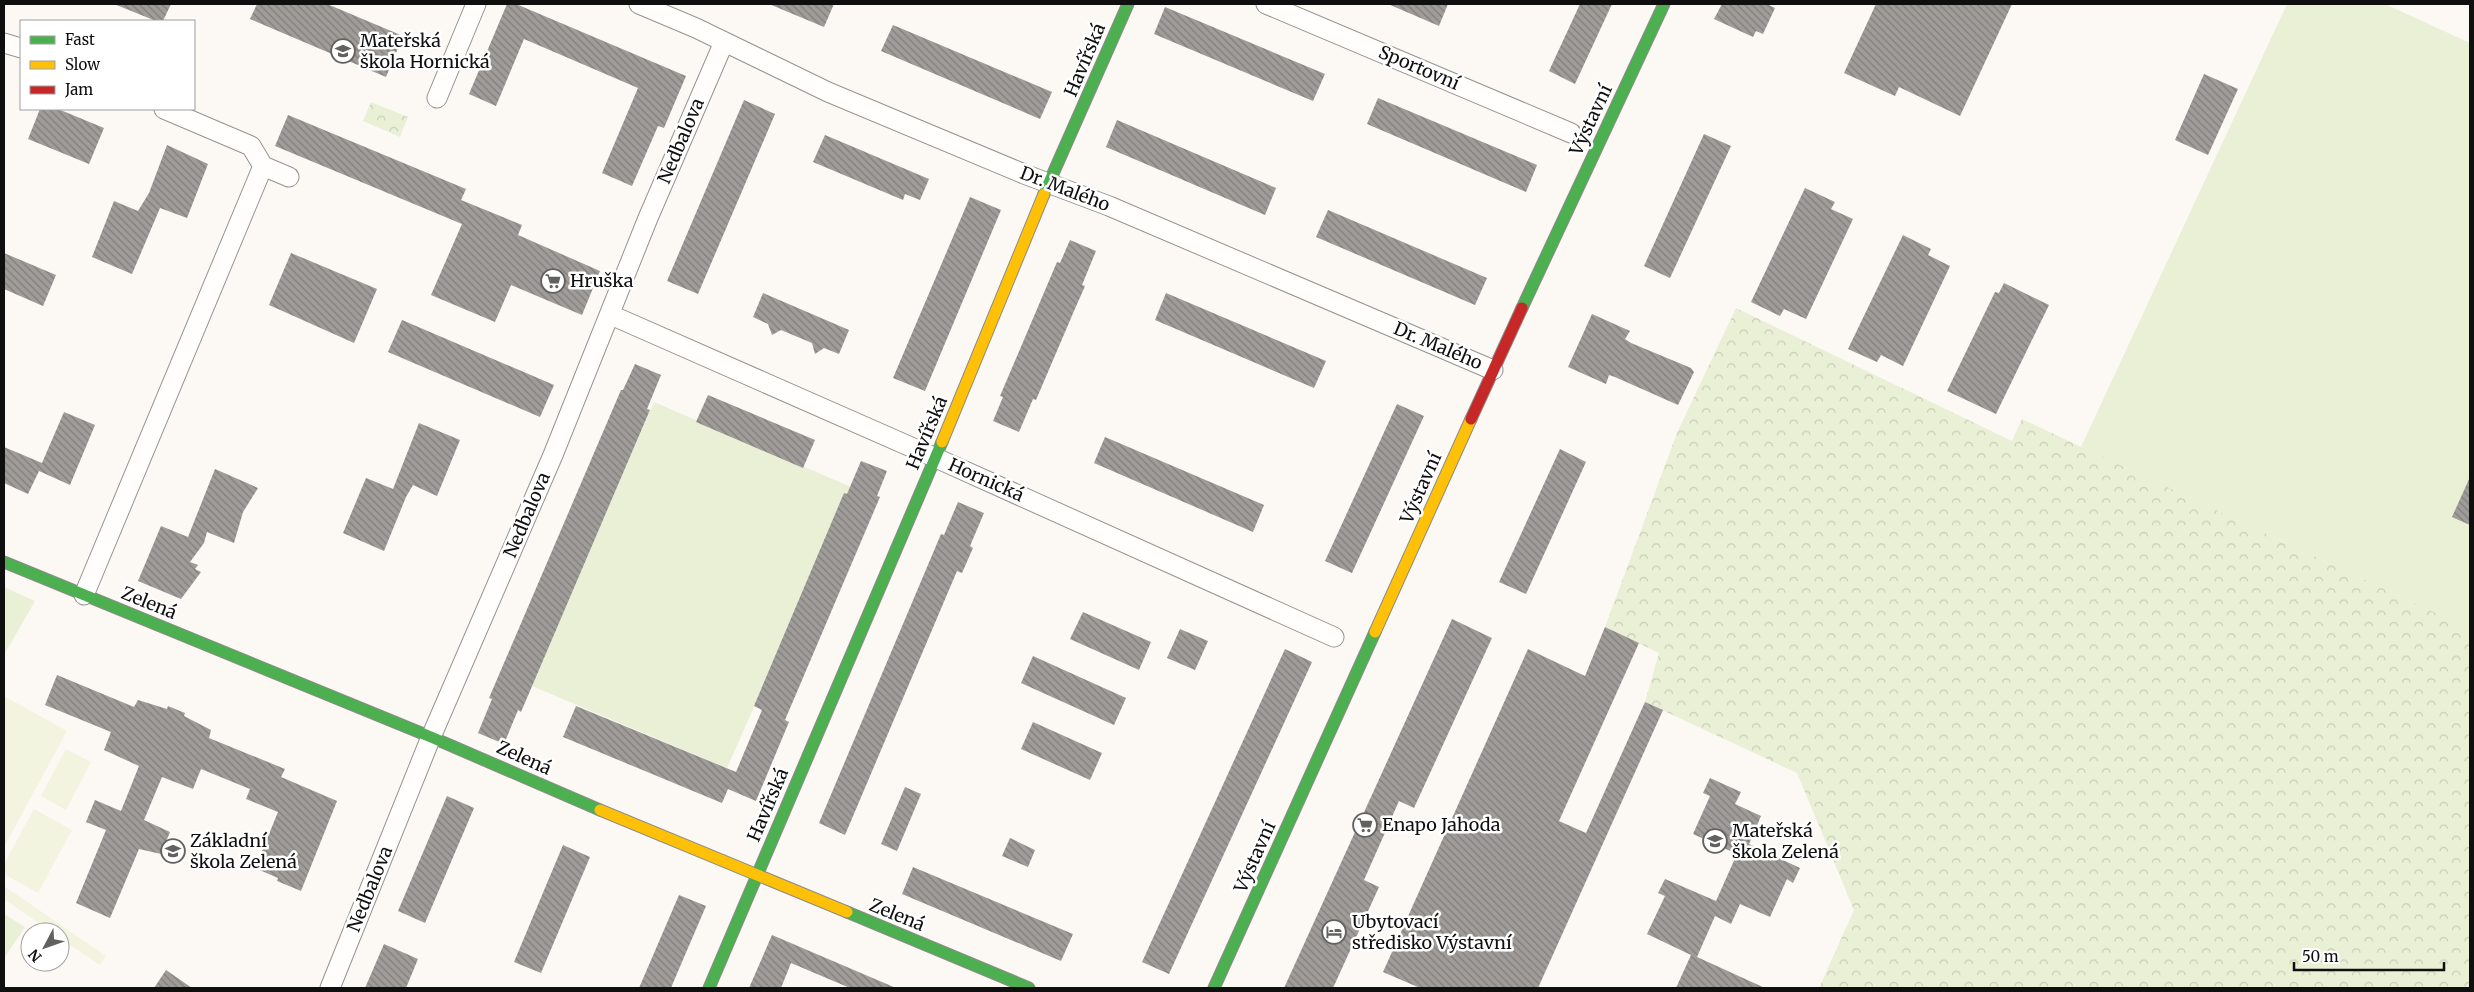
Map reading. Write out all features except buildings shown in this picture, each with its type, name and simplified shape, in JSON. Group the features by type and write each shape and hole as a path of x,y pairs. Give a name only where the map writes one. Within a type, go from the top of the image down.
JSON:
{"street":[{"path":"437,98 476,4"},
{"name":"Dr. Malého","path":"639,4 828,92 1049,183 1110,206 1493,370"},
{"name":"Havířská","path":"709,988 936,458 1049,183 1062,159 1128,4"},
{"name":"Sportovní","path":"1266,4 1571,133"},
{"name":"Výstavní","path":"1214,988 1493,370 1664,4"},
{"name":"Nedbalova","path":"330,988 431,737 554,455 648,218 724,42"},
{"path":"4,43 20,48"},
{"path":"166,110 251,146 264,166 289,177"},
{"path":"84,596 264,166"},
{"name":"Hornická","path":"611,315 936,458 1334,637"},
{"name":"Zelená","path":"4,562 431,737 756,876 1029,988"}],"green space":[{"path":"2287,4 2385,4 2470,43 2470,479 2454,515 2470,523 2470,629 2081,447"},
{"path":"371,102 408,117 400,137 363,121"},
{"path":"1736,308 2012,441 2022,419 2470,629 2470,988 1819,988 1854,910 1797,773 1645,702 1659,653 1605,627 1677,433"},
{"path":"654,402 851,487 727,768 532,686"},
{"path":"4,587 35,601 4,655"},
{"path":"4,696 67,731 4,847"},
{"path":"66,749 91,762 66,810 41,796"},
{"path":"34,809 72,830 38,893 4,874 4,864"},
{"path":"4,886 56,922 37,922 4,899"},
{"path":"4,914 20,924 20,934 4,956"},
{"path":"70,931 106,956 100,965 70,945"}],"traffic: fast":[{"path":"1044,194 1128,4"},
{"path":"1522,308 1664,4"},
{"path":"709,988 942,442"},
{"path":"4,562 431,737 600,810"},
{"path":"1214,988 1375,632"},
{"path":"847,912 1029,988"}],"traffic: slow":[{"path":"942,442 1044,194"},
{"path":"1375,632 1471,419"},
{"path":"600,810 847,912"}],"traffic: jam":[{"path":"1471,419 1522,308"}],"place":[{"name":"Mateřská škola Hornická","path":"343,51"},
{"name":"Hruška","path":"553,281"},
{"name":"Enapo Jahoda","path":"1365,825"},
{"name":"Mateřská škola Zelená","path":"1715,841"},
{"name":"Základní škola Zelená","path":"173,851"},
{"name":"Ubytovací středisko Výstavní","path":"1334,932"}]}
